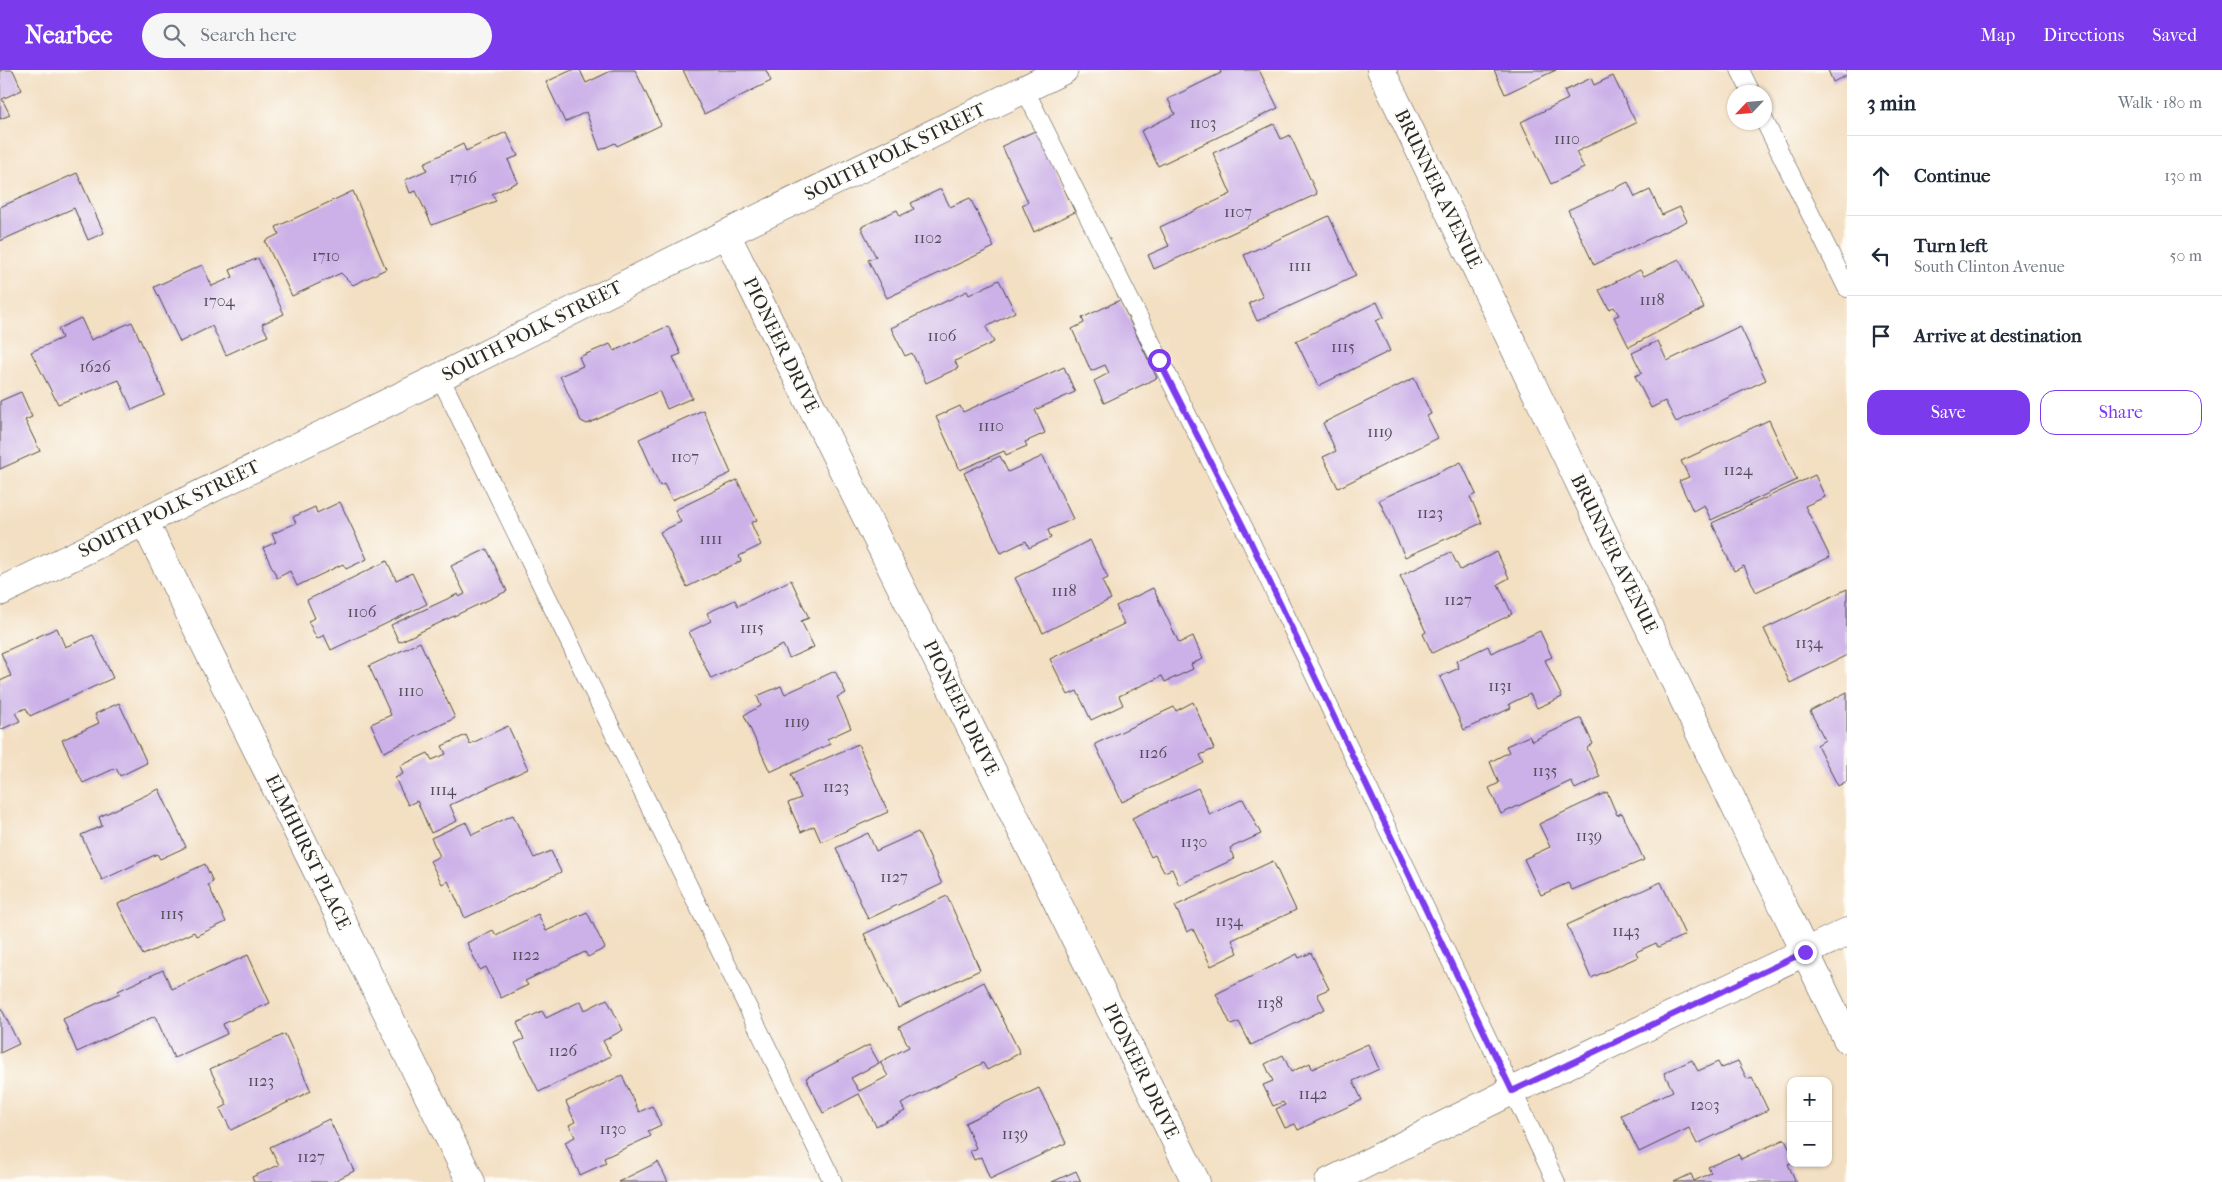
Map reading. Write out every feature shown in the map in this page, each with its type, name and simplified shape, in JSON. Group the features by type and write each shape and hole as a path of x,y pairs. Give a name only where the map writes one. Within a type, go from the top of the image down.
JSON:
{"street":[{"name":"SOUTH POLK STREET","path":"0,592 440,377 726,234 1064,70"},
{"name":"BRUNNER AVENUE","path":"1381,70 1847,1039"},
{"name":"PIONEER DRIVE","path":"726,234 1196,1182"},
{"name":"ELMHURST PLACE","path":"144,521 471,1182"},
{"path":"1329,1182 1512,1091 1847,932"}],"lane":[{"path":"1740,70 1748,85"},
{"path":"1025,90 1247,534 1556,1182"},
{"path":"1769,130 1847,288"},
{"path":"440,377 833,1182"}],"building":[{"path":"0,70 13,70 22,90 2,99 10,115 0,119"},
{"path":"572,70 580,70 586,83 613,70 635,70 661,125 617,146 615,143 600,150 586,112 565,122 546,82"},
{"path":"683,70 766,70 771,81 704,114"},
{"path":"1220,70 1259,70 1278,108 1158,166 1141,131 1175,114 1168,99 1221,73"},
{"path":"1494,70 1556,70 1505,94"},
{"path":"1828,70 1847,70 1847,75 1833,82"},
{"path":"1613,76 1636,123 1576,152 1584,168 1551,184 1521,122 1568,99 1564,91 1591,78 1594,85"},
{"path":"1274,124 1281,139 1290,135 1317,194 1154,269 1148,255 1169,246 1160,227 1231,194 1213,153"},
{"path":"1037,130 1075,212 1034,232 1022,205 1028,202 1002,146"},
{"path":"506,132 518,156 508,160 518,182 492,194 496,201 432,225 416,191 410,193 405,180 427,170 424,163 463,144 466,151"},
{"path":"77,173 104,233 88,240 74,208 0,241 0,207"},
{"path":"1628,182 1635,197 1650,190 1662,215 1680,207 1687,221 1594,265 1568,210"},
{"path":"941,189 950,207 970,198 994,247 887,298 868,260 876,257 861,227 897,210 900,216 914,209 911,203"},
{"path":"353,191 386,269 353,285 341,273 292,296 265,241 279,234 276,227"},
{"path":"1329,216 1356,276 1257,321 1249,303 1263,297 1244,255"},
{"path":"258,258 284,314 262,324 268,336 226,355 212,326 180,342 154,287 202,265 212,286 233,277 230,270"},
{"path":"1679,259 1704,308 1629,347 1614,317 1619,315 1614,307 1609,309 1599,290 1640,270 1644,276"},
{"path":"999,280 1015,312 986,327 994,342 955,361 958,368 926,383 912,353 905,356 891,328 967,291 969,295"},
{"path":"1120,300 1157,378 1104,403 1094,381 1109,373 1105,365 1091,371 1072,329 1084,323 1082,318"},
{"path":"1377,302 1384,317 1376,321 1390,351 1318,386 1296,341"},
{"path":"81,318 91,340 132,322 165,395 132,410 119,380 58,404 31,352 62,338 58,329"},
{"path":"668,326 681,354 673,357 692,398 667,409 659,391 587,424 581,421 560,376 583,366 579,357 610,344 614,351"},
{"path":"1740,326 1766,380 1676,422 1665,401 1651,408 1635,376 1642,373 1632,353 1658,341 1667,361"},
{"path":"1064,367 1075,392 1035,410 1045,433 1025,442 1027,446 1006,455 1004,451 960,470 936,417 960,406 963,412"},
{"path":"1414,378 1431,414 1427,416 1438,438 1338,488 1323,457 1336,451 1323,423"},
{"path":"21,392 32,417 25,420 40,451 0,469 0,401"},
{"path":"703,410 731,473 672,500 664,484 660,486 639,439"},
{"path":"1769,420 1797,480 1711,520 1704,505 1693,511 1679,481 1689,477 1681,461"},
{"path":"1000,456 1008,472 1043,456 1073,519 1048,530 1051,538 1029,548 1026,541 1001,553 964,473"},
{"path":"1461,462 1476,494 1470,497 1482,523 1405,557 1379,500"},
{"path":"1815,475 1825,497 1805,506 1830,557 1756,592 1744,566 1734,571 1712,523"},
{"path":"737,480 757,520 751,523 761,545 739,556 741,561 687,587 660,532 681,522 675,510"},
{"path":"340,502 367,559 346,569 343,564 297,586 290,571 277,578 263,548 276,542 272,534 296,523 293,517 315,507 317,513"},
{"path":"1090,540 1108,578 1102,581 1111,599 1043,633 1015,578"},
{"path":"487,549 507,591 399,642 391,625 458,594 459,597 465,594 451,566"},
{"path":"1451,552 1460,570 1497,552 1509,578 1498,584 1512,614 1432,653 1423,634 1426,632 1400,576"},
{"path":"387,561 396,580 412,573 427,604 331,650 324,635 317,639 308,621 315,618 307,600"},
{"path":"791,580 809,618 801,621 814,647 789,658 783,645 711,679 689,632 711,621 707,613 735,600 738,606"},
{"path":"1153,588 1179,643 1193,636 1203,659 1191,664 1193,669 1165,682 1162,676 1119,696 1123,705 1091,720 1077,691 1068,695 1050,659 1124,624 1116,606"},
{"path":"1847,589 1847,655 1790,683 1764,629"},
{"path":"57,628 65,647 93,635 113,678 30,716 26,708 15,713 20,721 0,730 0,681 11,676 1,653"},
{"path":"1540,631 1552,657 1545,660 1562,697 1537,708 1530,694 1509,704 1511,708 1464,730 1440,677 1459,668 1456,661 1488,646 1491,653"},
{"path":"420,642 455,718 384,752 371,724 391,715 369,666"},
{"path":"835,671 846,693 837,697 851,728 827,739 830,744 770,772 744,715 761,706 757,696 781,686 785,694"},
{"path":"1847,692 1847,781 1838,786 1817,745 1825,740 1810,711"},
{"path":"1193,702 1214,749 1200,755 1204,763 1122,802 1095,744 1174,707 1176,711"},
{"path":"119,703 147,763 120,776 116,768 83,783 62,740 99,723 95,714"},
{"path":"1581,718 1593,744 1587,748 1600,777 1575,789 1571,781 1501,814 1489,788 1499,783 1490,762 1509,752 1506,746 1529,736 1532,741"},
{"path":"508,726 528,769 450,805 457,821 431,833 417,801 408,805 395,778 403,774 400,766 428,753 432,760 446,754 442,746 466,735 470,744"},
{"path":"858,744 888,812 821,842 814,826 801,832 788,803 801,798 791,774"},
{"path":"1198,788 1210,815 1243,799 1261,834 1230,848 1234,859 1179,885 1172,869 1164,872 1155,855 1151,857 1132,818"},
{"path":"159,789 186,847 160,859 157,854 102,880 81,835 102,826 99,817"},
{"path":"1607,792 1617,815 1622,813 1644,860 1572,890 1568,883 1541,895 1524,859 1550,847 1539,824"},
{"path":"513,815 534,858 551,851 561,872 465,918 448,881 442,884 430,861 440,856 431,838 466,822 472,835"},
{"path":"918,832 942,884 868,919 836,848 868,833 876,851"},
{"path":"1273,861 1296,910 1232,940 1238,953 1211,966 1193,929 1187,932 1175,906"},
{"path":"205,864 213,882 208,885 226,922 196,936 194,932 143,955 118,904"},
{"path":"1661,882 1685,935 1658,947 1656,943 1636,952 1638,957 1591,978 1567,925"},
{"path":"947,896 980,970 898,1008 864,934"},
{"path":"587,912 605,948 588,957 585,952 525,981 528,985 501,998 486,967 480,970 467,943 493,930 496,935 538,914 546,931"},
{"path":"1311,953 1329,989 1317,994 1325,1009 1251,1045 1239,1022 1231,1025 1216,994 1297,954 1299,958"},
{"path":"248,955 270,1003 223,1024 227,1034 174,1058 155,1016 77,1052 63,1019 120,993 118,991 163,970 172,989"},
{"path":"984,982 1020,1053 987,1070 983,1063 901,1104 905,1111 876,1126 859,1094 823,1113 806,1078 869,1045 879,1063 851,1078 859,1091 888,1076 880,1062 909,1047 899,1027"},
{"path":"607,999 623,1030 603,1041 611,1056 539,1092 515,1043 524,1039 517,1023 542,1011 546,1018 581,1001 585,1010"},
{"path":"0,1006 19,1044 0,1053"},
{"path":"285,1034 311,1091 231,1130 220,1109 227,1105 210,1069"},
{"path":"1368,1044 1379,1069 1353,1081 1362,1100 1298,1130 1295,1124 1285,1128 1276,1109 1285,1105 1283,1102 1273,1106 1263,1085 1273,1081 1265,1064 1283,1055 1291,1072 1310,1063 1312,1069"},
{"path":"1692,1060 1698,1071 1718,1062 1721,1068 1738,1061 1747,1079 1752,1077 1768,1110 1697,1144 1689,1128 1639,1152 1621,1115 1673,1091 1664,1073"},
{"path":"622,1075 639,1112 652,1106 661,1125 648,1131 651,1136 604,1158 606,1163 580,1175 565,1142 575,1137 569,1125 575,1122 566,1102"},
{"path":"1039,1088 1066,1143 990,1179 981,1157 974,1160 970,1151 976,1148 965,1123"},
{"path":"329,1119 354,1171 332,1182 254,1182 252,1177 279,1165 270,1147"},
{"path":"1785,1139 1787,1143 1787,1167 1789,1167 1796,1182 1674,1182 1691,1174 1694,1181 1711,1173 1708,1167 1738,1154 1741,1159"},
{"path":"658,1162 668,1182 618,1182"},
{"path":"1076,1171 1081,1182 1052,1182"}],"route":[{"path":"1159,360 1247,534 1512,1091 1805,952"}]}
